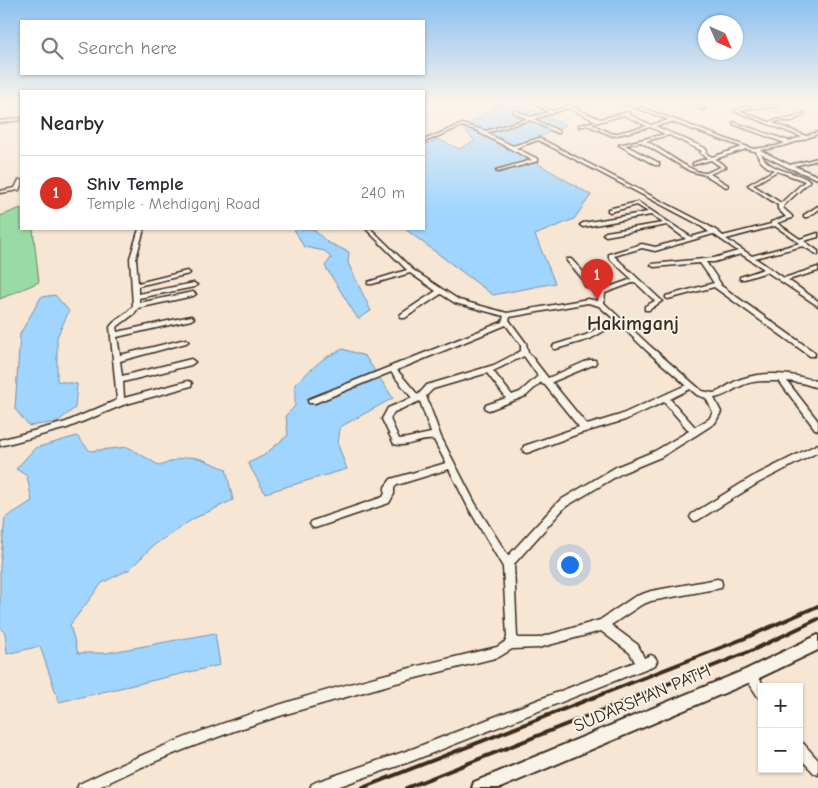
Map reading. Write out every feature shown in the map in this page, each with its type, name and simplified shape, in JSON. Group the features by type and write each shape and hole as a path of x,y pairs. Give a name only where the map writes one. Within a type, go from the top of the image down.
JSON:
{"main road":[{"name":"SUDARSHAN PATH","path":"480,788 502,784 750,675 818,642"}],"street":[{"path":"494,139 536,161 498,171"},
{"path":"512,148 538,139 660,201 715,232 782,280 818,302"},
{"path":"647,139 621,146 656,164"},
{"path":"680,139 703,149 705,151 702,153 724,167 706,174"},
{"path":"719,139 744,148 758,150 818,178"},
{"path":"778,139 790,143"},
{"path":"758,150 801,139"},
{"path":"641,140 655,146 694,172 706,174 726,186"},
{"path":"695,164 744,148"},
{"path":"758,150 762,161 808,181 780,205"},
{"path":"789,166 818,159"},
{"path":"774,226 775,221 790,215 780,208 780,205 750,185 778,169"},
{"path":"0,192 17,189 20,183"},
{"path":"610,210 636,203 690,239"},
{"path":"806,216 818,208"},
{"path":"583,225 652,214"},
{"path":"606,234 666,224"},
{"path":"722,238 774,226 818,253"},
{"path":"121,402 114,325 134,310 136,306 133,258 142,230"},
{"path":"369,230 411,271 440,292 457,302 507,318 524,345 525,352 543,380 568,405 585,429"},
{"path":"647,308 659,301 611,257 612,255 642,246 655,249 715,232"},
{"path":"750,258 802,242 818,234"},
{"path":"654,265 702,261 742,252"},
{"path":"568,260 584,276 587,285 601,293"},
{"path":"702,261 717,281 715,285"},
{"path":"782,280 818,269"},
{"path":"742,278 768,270"},
{"path":"370,284 411,271"},
{"path":"136,285 186,273"},
{"path":"601,293 636,280"},
{"path":"136,297 194,285"},
{"path":"668,297 715,285 812,354"},
{"path":"403,316 440,292"},
{"path":"601,293 601,304"},
{"path":"136,306 192,294"},
{"path":"312,402 507,318 588,301 601,304 692,386 709,396 716,396 742,382 755,378 804,380 818,385"},
{"path":"114,335 191,318"},
{"path":"556,347 588,337 618,320"},
{"path":"116,359 186,341"},
{"path":"437,437 430,435 401,443 394,438 387,425 387,414 419,397 430,387 488,369 525,352"},
{"path":"118,380 191,362"},
{"path":"489,407 524,394 543,380 592,362"},
{"path":"392,369 419,397 472,506 508,566"},
{"path":"488,369 511,399"},
{"path":"782,380 818,427"},
{"path":"0,443 79,421 121,402 188,384"},
{"path":"527,449 622,418 692,386"},
{"path":"510,644 512,637 508,566 510,561 562,504 619,470 658,454 695,432 716,416 709,396"},
{"path":"665,398 695,432"},
{"path":"695,516 755,480 818,448"},
{"path":"315,524 386,500 390,494 389,487 394,482 451,465"},
{"path":"83,788 143,758 198,737 321,699 498,652 510,644 538,643 602,625 638,601 651,596 717,584"},
{"path":"316,788 412,755 646,663 634,649 602,625"},
{"path":"750,675 758,686"},
{"path":"803,752 818,769"}],"green space":[{"path":"20,208 20,230 33,230 39,282 0,299 0,216"}],"water":[{"path":"438,139 459,149 475,141 473,139 536,139 513,149 591,195 574,219 535,235 555,283 493,295 406,230 425,230 425,145"},
{"path":"295,230 314,230 327,242 349,252 348,263 371,311 358,319 325,266 331,258 325,251 304,247"},
{"path":"55,295 69,311 57,337 57,381 77,384 75,408 57,422 29,426 15,409 20,334 41,297"},
{"path":"343,349 365,356 393,398 340,427 338,445 347,469 265,493 248,463 263,456 288,435 286,415 295,406 295,384 323,359"},
{"path":"77,436 90,451 128,447 160,466 187,457 193,457 226,469 233,500 193,519 154,545 130,569 102,583 70,625 78,653 106,653 215,633 220,665 59,702 40,646 7,654 5,633 0,628 0,566 5,518 32,501 27,476 16,469 35,448"}],"railway":[{"path":"362,788 743,639 818,606"},
{"path":"406,788 751,651 818,619"}],"place":[{"name":"Shiv Temple","path":"597,300"}],"district":[{"name":"Hakimganj","path":"633,323"}]}
